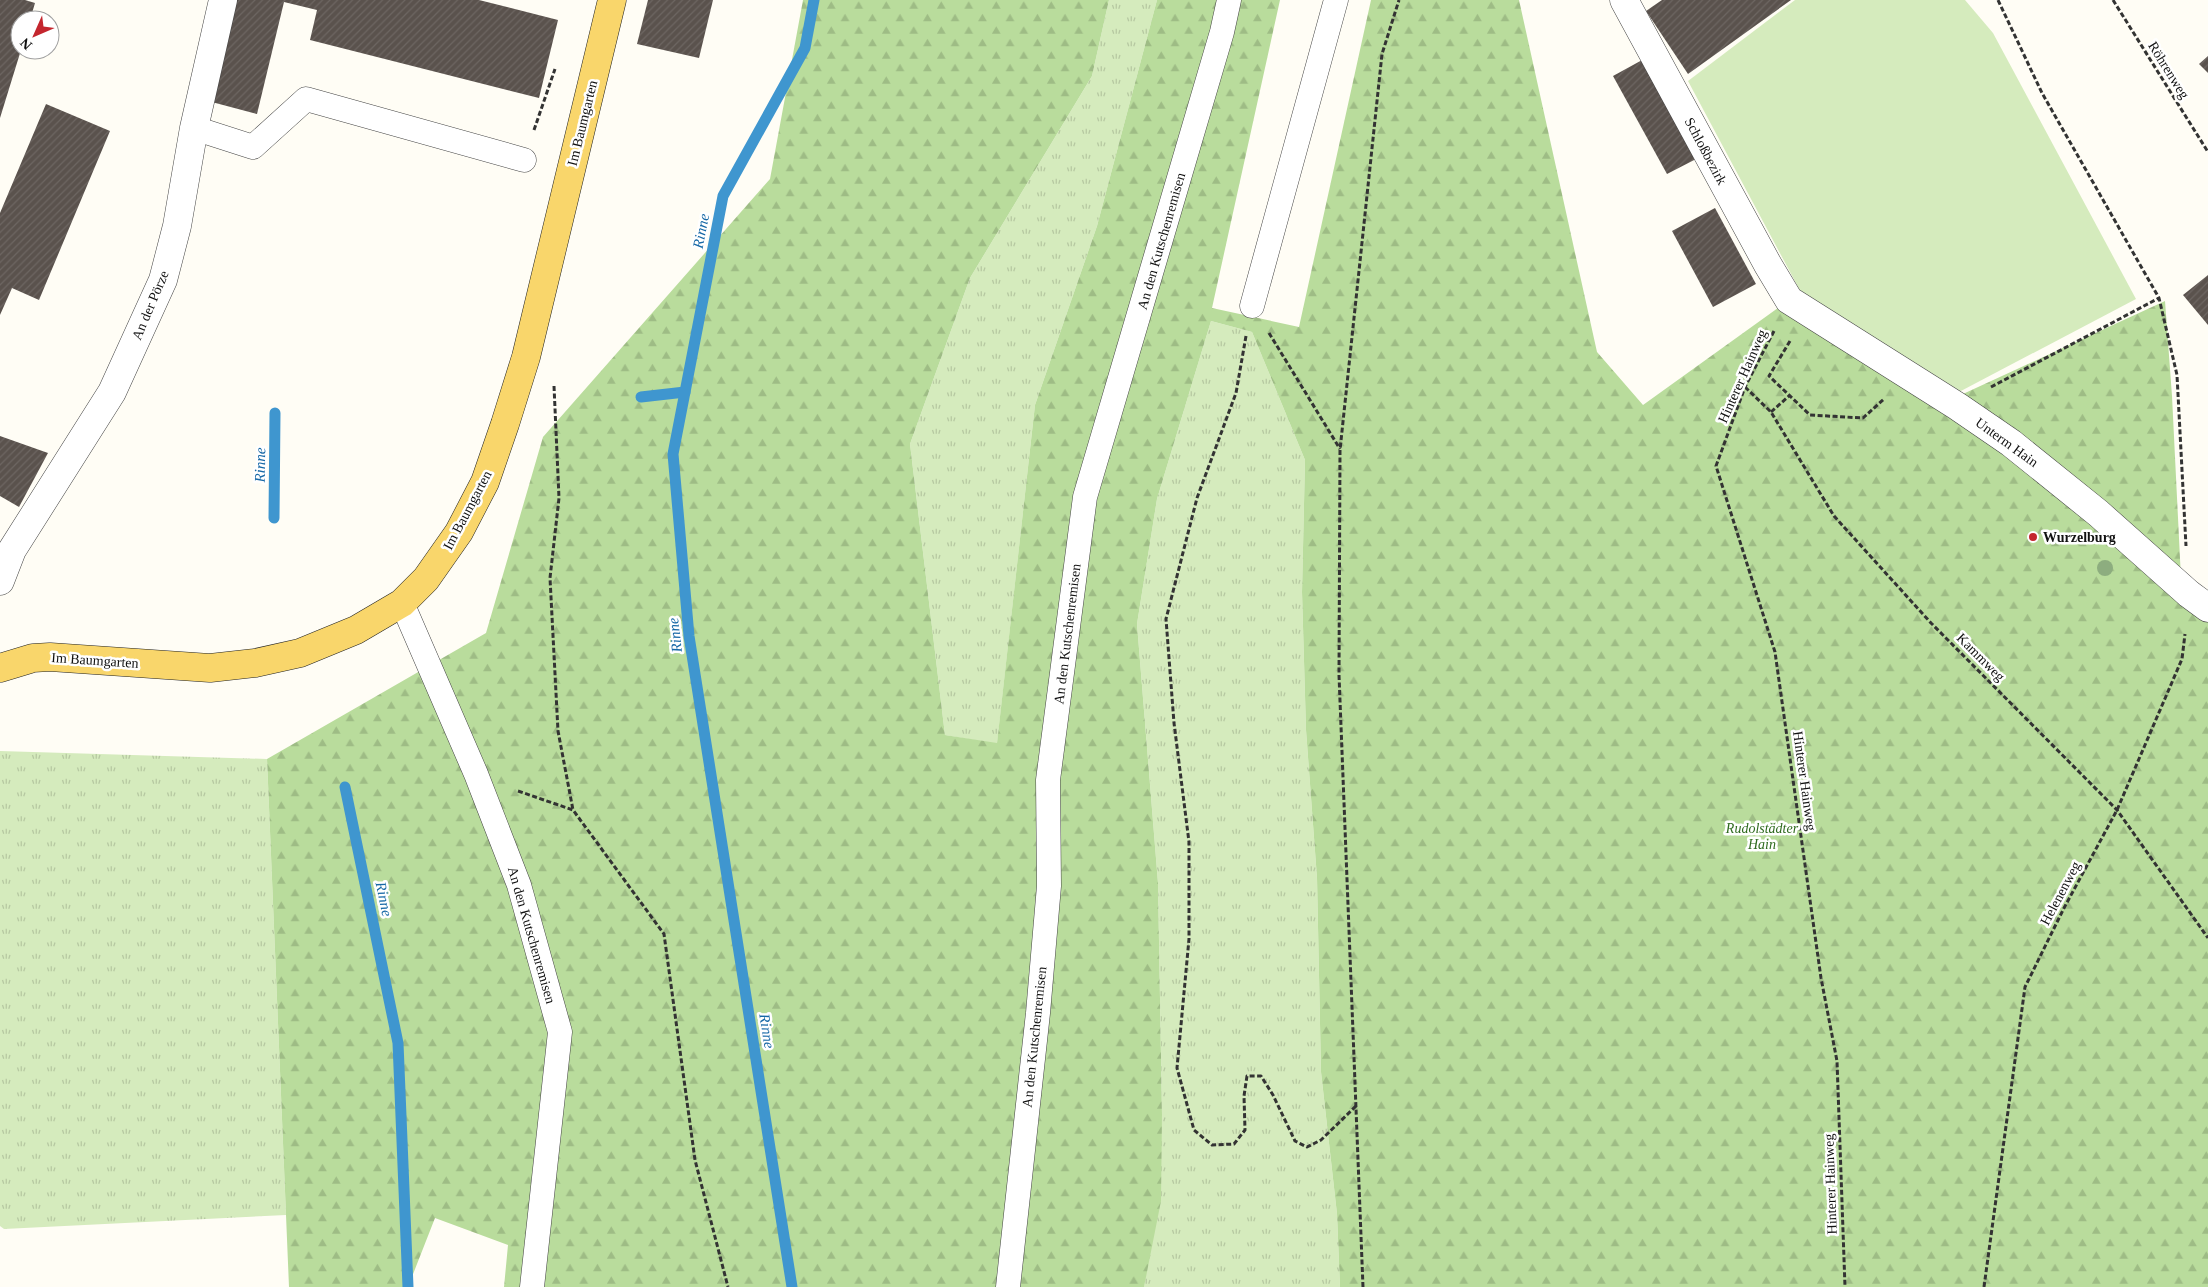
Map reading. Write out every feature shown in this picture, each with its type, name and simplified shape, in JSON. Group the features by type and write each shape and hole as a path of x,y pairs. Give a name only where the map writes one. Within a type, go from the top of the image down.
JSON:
{"main road":[{"name":"Im Baumgarten","path":"0,668 33,658 50,657 210,668 255,663 300,653 348,634 402,603 426,580 458,532 485,482 526,357 612,0"}],"street":[{"name":"An der Pörze","path":"0,581 6,544 112,392 163,280 177,226 194,128 223,0"},
{"name":"Schloßbezirk","path":"1624,0 1768,264 1790,300"},
{"name":"Unterm Hain","path":"1790,300 1957,406 2011,443 2098,513 2198,601"}],"lane":[{"name":"An den Kutschenremisen","path":"1008,1287 1038,1013 1048,896 1048,780 1085,497 1222,32 1229,0"},
{"path":"1252,306 1336,0"},
{"path":"194,128 253,147 306,99 524,160"},
{"name":"An den Kutschenremisen","path":"402,603 476,774 519,885 560,1032 532,1287"}],"path":[{"path":"1364,1287 1338,675 1340,450 1382,54 1399,0"},
{"name":"Helenenweg","path":"1984,1287 2025,987 2064,908 2117,810 2182,659 2198,601 2177,375 2158,298 2042,93 1998,0"},
{"name":"Röhrenweg","path":"2113,0 2208,152"},
{"path":"545,100 555,69"},
{"path":"1957,406 2158,298"},
{"path":"1790,300 1799,327 1769,376 1810,415 1864,418 1908,376"},
{"name":"Hinterer Hainweg","path":"1790,300 1746,387 1716,466 1775,652 1821,978 1837,1061 1845,1287"},
{"path":"1252,306 1340,450"},
{"path":"1252,306 1236,393 1197,498 1166,619 1174,723 1190,842 1189,939 1177,1068 1194,1130 1212,1146 1234,1144 1245,1130 1244,1096 1248,1076 1261,1076 1273,1095 1295,1141 1307,1148 1322,1140 1356,1106"},
{"path":"526,357 554,384 559,498 550,578 558,731 573,810 664,934 695,1160 728,1287"},
{"name":"Kammweg","path":"1746,387 1771,412 1834,516 1931,623 2117,810 2208,938"},
{"path":"1771,412 1789,396"},
{"path":"476,774 573,810"}],"green space":[{"name":"Rudolstädter Hain","path":"803,0 1109,0 1092,76 970,278 910,444 945,735 997,743 1035,405 1097,226 1157,0 1280,0 1212,308 1299,327 1371,0 1519,0 1597,352 1643,405 1782,305 1939,405 2165,301 2172,396 2182,599 2208,618 2208,1287 1340,1287 1337,1214 1321,1072 1317,878 1306,730 1302,592 1305,460 1252,332 1211,321 1157,499 1137,624 1158,883 1162,1114 1161,1201 1144,1287 504,1287 508,1245 435,1218 408,1287 289,1287 267,759 486,633 543,437 770,179"},
{"path":"1109,0 1157,0 1097,226 1035,405 997,744 945,735 910,444 970,278 1092,76"},
{"path":"1795,0 1965,0 1993,33 2136,299 1959,392 1805,300 1688,81"},
{"path":"1211,321 1252,332 1305,460 1302,592 1306,730 1317,878 1321,1072 1337,1214 1340,1287 1144,1287 1162,1114 1158,883 1137,624 1157,499"},
{"path":"0,751 267,759 286,1215 4,1229 0,1226"}],"building":[{"path":"0,0 25,0 35,3 33,10 10,10 10,60 18,60 0,118"},
{"path":"234,0 479,0 558,20 539,98 310,40 317,10 284,2 257,114 208,101"},
{"path":"648,0 713,0 699,58 637,44"},
{"path":"1662,0 1791,0 1688,74 1646,11"},
{"path":"2208,56 2208,73 2199,64"},
{"path":"1644,59 1698,158 1667,174 1613,76"},
{"path":"46,104 110,131 39,300 12,288 0,315 0,213"},
{"path":"1715,208 1756,284 1713,307 1672,231"},
{"path":"2208,275 2208,325 2183,295"},
{"path":"0,436 48,453 19,507 0,496"}],"waterway":[{"name":"Rinne","path":"792,1287 689,636 673,454 723,196 805,48 814,0"},
{"path":"641,397 685,392"},
{"name":"Rinne","path":"274,518 275,413"},
{"name":"Rinne","path":"345,787 398,1043 408,1287"}],"place":[{"name":"Wurzelburg","path":"2033,537"}]}
